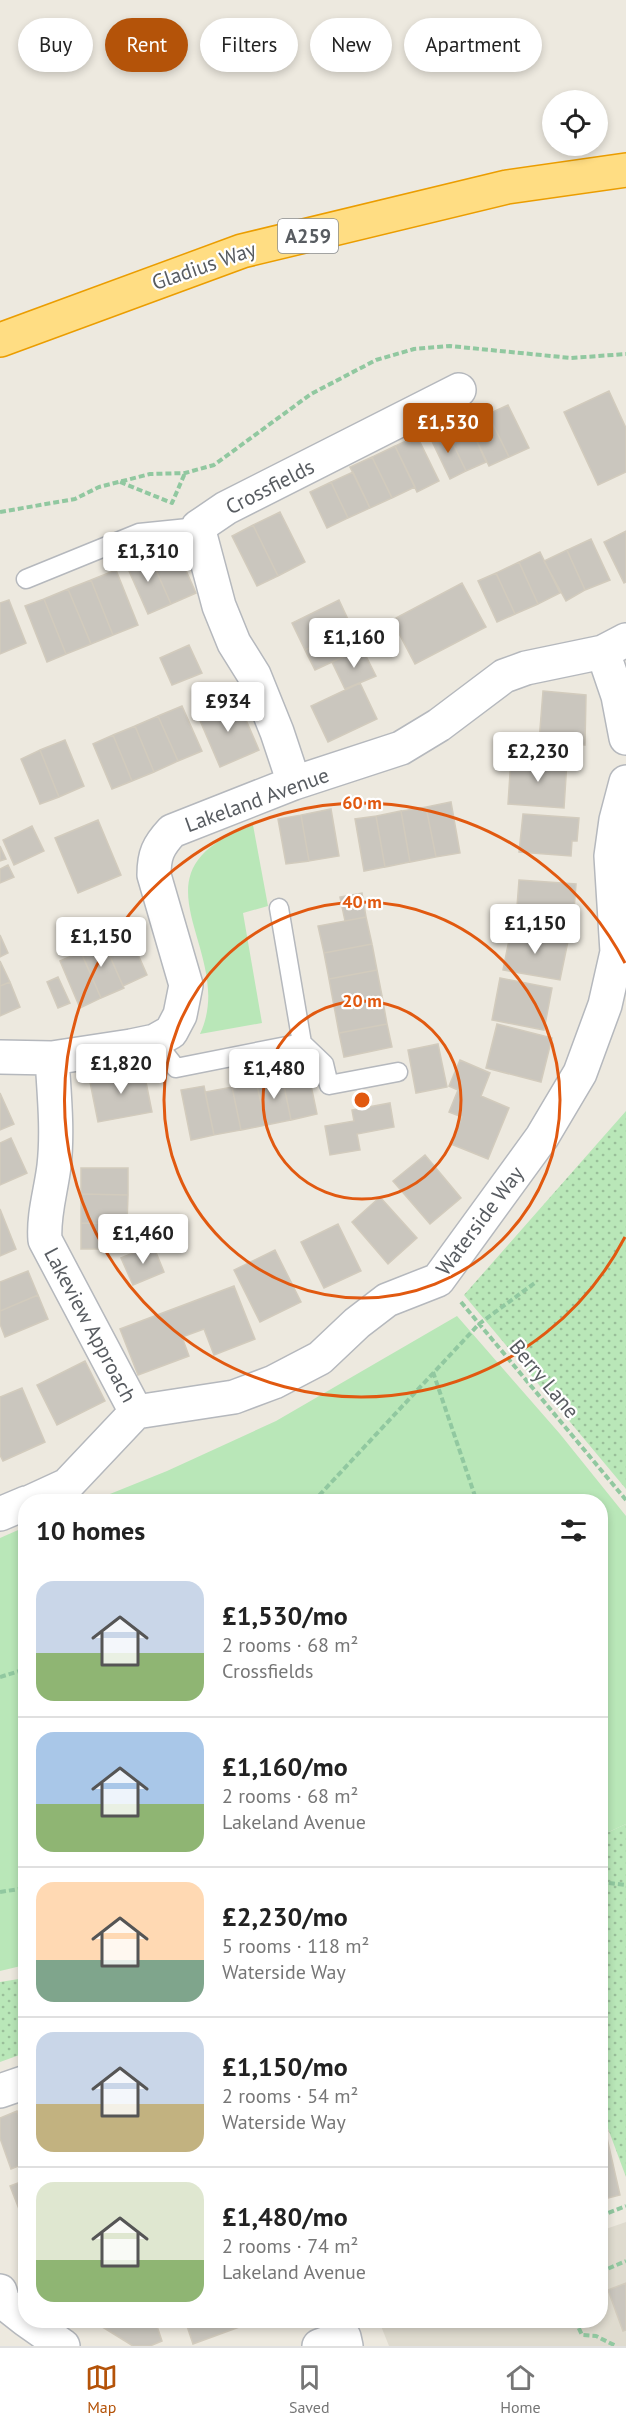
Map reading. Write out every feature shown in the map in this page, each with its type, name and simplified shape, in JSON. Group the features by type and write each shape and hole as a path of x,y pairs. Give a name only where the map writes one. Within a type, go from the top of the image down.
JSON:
{"highway":[{"name":"Gladius Way","path":"0,340 242,251 507,187 626,170"}],"street":[{"name":"Crossfields","path":"198,526 226,508 459,390"},
{"path":"198,526 219,606 234,643 254,675 294,783"},
{"path":"614,646 618,696 626,738"},
{"name":"Lakeland Avenue","path":"155,1041 171,1032 180,1016 186,985 154,876 158,846 172,831 294,783 401,748 439,725 504,676 526,668 614,646"},
{"name":"Waterside Way","path":"136,1412 234,1397 274,1382 320,1358 357,1323 387,1300 438,1280 542,1137 580,1073 605,1005 617,952 611,856 616,820 626,782"},
{"path":"0,1058 52,1058 155,1041"},
{"name":"Lakeview Approach","path":"52,1058 55,1113 54,1165 44,1224 45,1240 136,1412"},
{"path":"48,1494 68,1485 136,1412"},
{"path":"0,1514 18,1506"},
{"path":"0,2091 18,2085"},
{"path":"0,2291 3,2302 18,2314"},
{"path":"37,2328 63,2346"}],"lane":[{"path":"26,579 139,533 198,526"},
{"path":"279,908 302,1042 324,1064 329,1085 398,1072"},
{"path":"155,1041 176,1068 302,1042"}],"path":[{"path":"0,512 75,499 99,487 150,474 185,472 214,465 311,394 376,360 414,349 461,347 571,358 626,354"},
{"path":"120,482 172,503 185,472"},
{"name":"Berry Lane","path":"438,1280 479,1324 626,1500"},
{"path":"320,1494 479,1324 536,1282"},
{"path":"433,1372 474,1494"},
{"path":"0,1677 18,1671"},
{"path":"608,1883 626,1885"},
{"path":"0,1892 18,1889"},
{"path":"608,2213 626,2206"},
{"path":"608,2269 626,2261"},
{"path":"579,2328 582,2335 596,2336 616,2346"}],"shaded area":[{"path":"626,2222 626,2346 389,2346 382,2328 608,2328 608,2228"}],"green space":[{"path":"253,825 268,906 243,913 262,1023 200,1034 208,1003 206,973 191,916 188,890 194,866 214,844"},
{"path":"626,1111 626,1489 464,1295"},
{"path":"457,1316 560,1434 626,1516 626,1824 608,1832 608,1494 110,1494 167,1471 276,1421"},
{"path":"18,1530 18,1967 0,1971 0,1538"},
{"path":"626,1824 626,2177 608,2129 608,1832"},
{"path":"18,1979 18,2056 0,2062 0,1982"}],"building":[{"path":"609,391 626,428 626,472 598,485 564,412"},
{"path":"508,405 529,448 509,457 488,414"},
{"path":"488,414 509,457 489,466 468,423"},
{"path":"467,419 486,462 466,471 446,429"},
{"path":"446,429 466,471 450,479 430,437"},
{"path":"417,436 439,481 417,492 395,446"},
{"path":"395,446 415,487 392,498 372,457"},
{"path":"372,457 392,498 370,508 350,467"},
{"path":"353,472 370,508 348,518 331,482"},
{"path":"331,482 348,518 327,528 310,492"},
{"path":"280,512 305,562 278,576 253,525"},
{"path":"253,525 278,576 257,586 232,536"},
{"path":"626,531 626,582 624,583 604,542"},
{"path":"591,539 610,580 585,590 567,550"},
{"path":"173,541 196,593 171,604 148,552"},
{"path":"567,550 585,590 566,601 544,561"},
{"path":"148,552 171,604 148,614 125,562"},
{"path":"540,552 560,593 538,604 519,562"},
{"path":"519,562 538,604 515,614 496,573"},
{"path":"116,570 138,625 113,635 91,580"},
{"path":"496,573 515,614 497,622 478,581"},
{"path":"91,580 113,635 91,644 68,589"},
{"path":"462,583 486,627 415,664 392,620"},
{"path":"68,589 91,644 66,654 44,599"},
{"path":"44,599 66,654 47,662 25,606"},
{"path":"9,600 26,643 0,654 0,603"},
{"path":"339,600 352,628 305,650 292,623"},
{"path":"352,628 362,648 315,670 305,650"},
{"path":"189,645 202,673 172,685 160,658"},
{"path":"362,648 376,676 345,689 332,662"},
{"path":"360,683 377,719 328,742 311,706"},
{"path":"543,691 586,695 585,745 539,742"},
{"path":"237,699 259,750 220,767 198,716"},
{"path":"182,706 202,751 178,761 158,716"},
{"path":"158,716 178,761 154,772 135,726"},
{"path":"135,726 154,772 132,781 113,735"},
{"path":"113,735 132,781 112,789 93,744"},
{"path":"65,740 84,786 59,797 40,750"},
{"path":"40,750 59,797 40,804 21,759"},
{"path":"511,758 567,761 564,808 508,804"},
{"path":"451,802 460,853 436,857 426,807"},
{"path":"426,807 436,857 410,862 401,811"},
{"path":"331,809 339,856 309,861 301,815"},
{"path":"401,811 410,862 385,867 376,816"},
{"path":"523,814 579,818 577,841 572,841 571,856 519,852"},
{"path":"301,815 309,861 286,864 278,819"},
{"path":"376,816 385,867 364,871 355,819"},
{"path":"98,820 121,875 78,893 55,838"},
{"path":"32,826 44,851 14,865 3,840"},
{"path":"0,846 6,859 0,861"},
{"path":"8,865 14,877 0,883 0,869"},
{"path":"519,880 576,884 573,924 516,920"},
{"path":"362,893 366,917 345,921 340,897"},
{"path":"366,917 372,944 324,953 318,926"},
{"path":"126,927 147,975 123,986 102,938"},
{"path":"511,930 568,941 560,980 503,970"},
{"path":"0,935 8,953 0,957"},
{"path":"102,938 124,988 101,998 79,948"},
{"path":"372,944 377,970 329,979 324,953"},
{"path":"81,952 101,998 80,1008 60,961"},
{"path":"0,961 10,982 0,986"},
{"path":"377,970 382,996 334,1006 329,979"},
{"path":"58,977 70,1003 58,1008 47,982"},
{"path":"500,978 552,988 544,1030 492,1020"},
{"path":"10,982 20,1007 0,1016 0,986"},
{"path":"382,996 387,1024 339,1033 334,1006"},
{"path":"387,1024 392,1047 344,1057 339,1033"},
{"path":"497,1024 552,1038 541,1082 486,1068"},
{"path":"438,1044 447,1087 416,1093 408,1050"},
{"path":"460,1060 490,1073 481,1096 509,1108 488,1159 451,1144 462,1117 449,1112 458,1090 449,1086"},
{"path":"143,1067 152,1112 98,1122 89,1077"},
{"path":"308,1071 317,1114 291,1120 282,1076"},
{"path":"282,1076 291,1120 266,1125 256,1081"},
{"path":"256,1081 266,1125 241,1130 232,1087"},
{"path":"204,1086 214,1135 191,1140 181,1090"},
{"path":"232,1087 241,1130 214,1135 205,1092"},
{"path":"0,1093 14,1124 0,1130"},
{"path":"390,1103 394,1127 357,1134 360,1150 330,1155 325,1126 354,1121 352,1110"},
{"path":"11,1138 27,1173 0,1185 0,1143"},
{"path":"425,1155 461,1198 430,1224 393,1181"},
{"path":"81,1168 128,1168 128,1195 81,1194"},
{"path":"81,1194 128,1195 127,1224 81,1223"},
{"path":"380,1197 417,1238 388,1264 352,1222"},
{"path":"0,1209 16,1249 0,1256"},
{"path":"81,1223 127,1224 127,1249 81,1249"},
{"path":"338,1224 361,1271 324,1288 301,1242"},
{"path":"153,1245 164,1272 133,1285 121,1258"},
{"path":"275,1250 301,1302 260,1322 234,1270"},
{"path":"28,1271 38,1295 0,1311 0,1282"},
{"path":"234,1286 255,1339 214,1355 204,1329 182,1337 189,1356 138,1375 120,1329"},
{"path":"38,1295 48,1319 5,1337 0,1324 0,1311"},
{"path":"85,1361 105,1401 57,1425 37,1385"},
{"path":"22,1388 45,1442 3,1461 0,1455 0,1397"},
{"path":"17,2111 18,2114 18,2166 11,2169 0,2138 0,2118"},
{"path":"608,2142 620,2195 608,2198"},
{"path":"18,2183 18,2206 10,2186"},
{"path":"626,2283 626,2330 623,2331 608,2290"},
{"path":"104,2328 158,2328 162,2341 150,2346 133,2346"},
{"path":"188,2328 237,2328 193,2344"}]}
